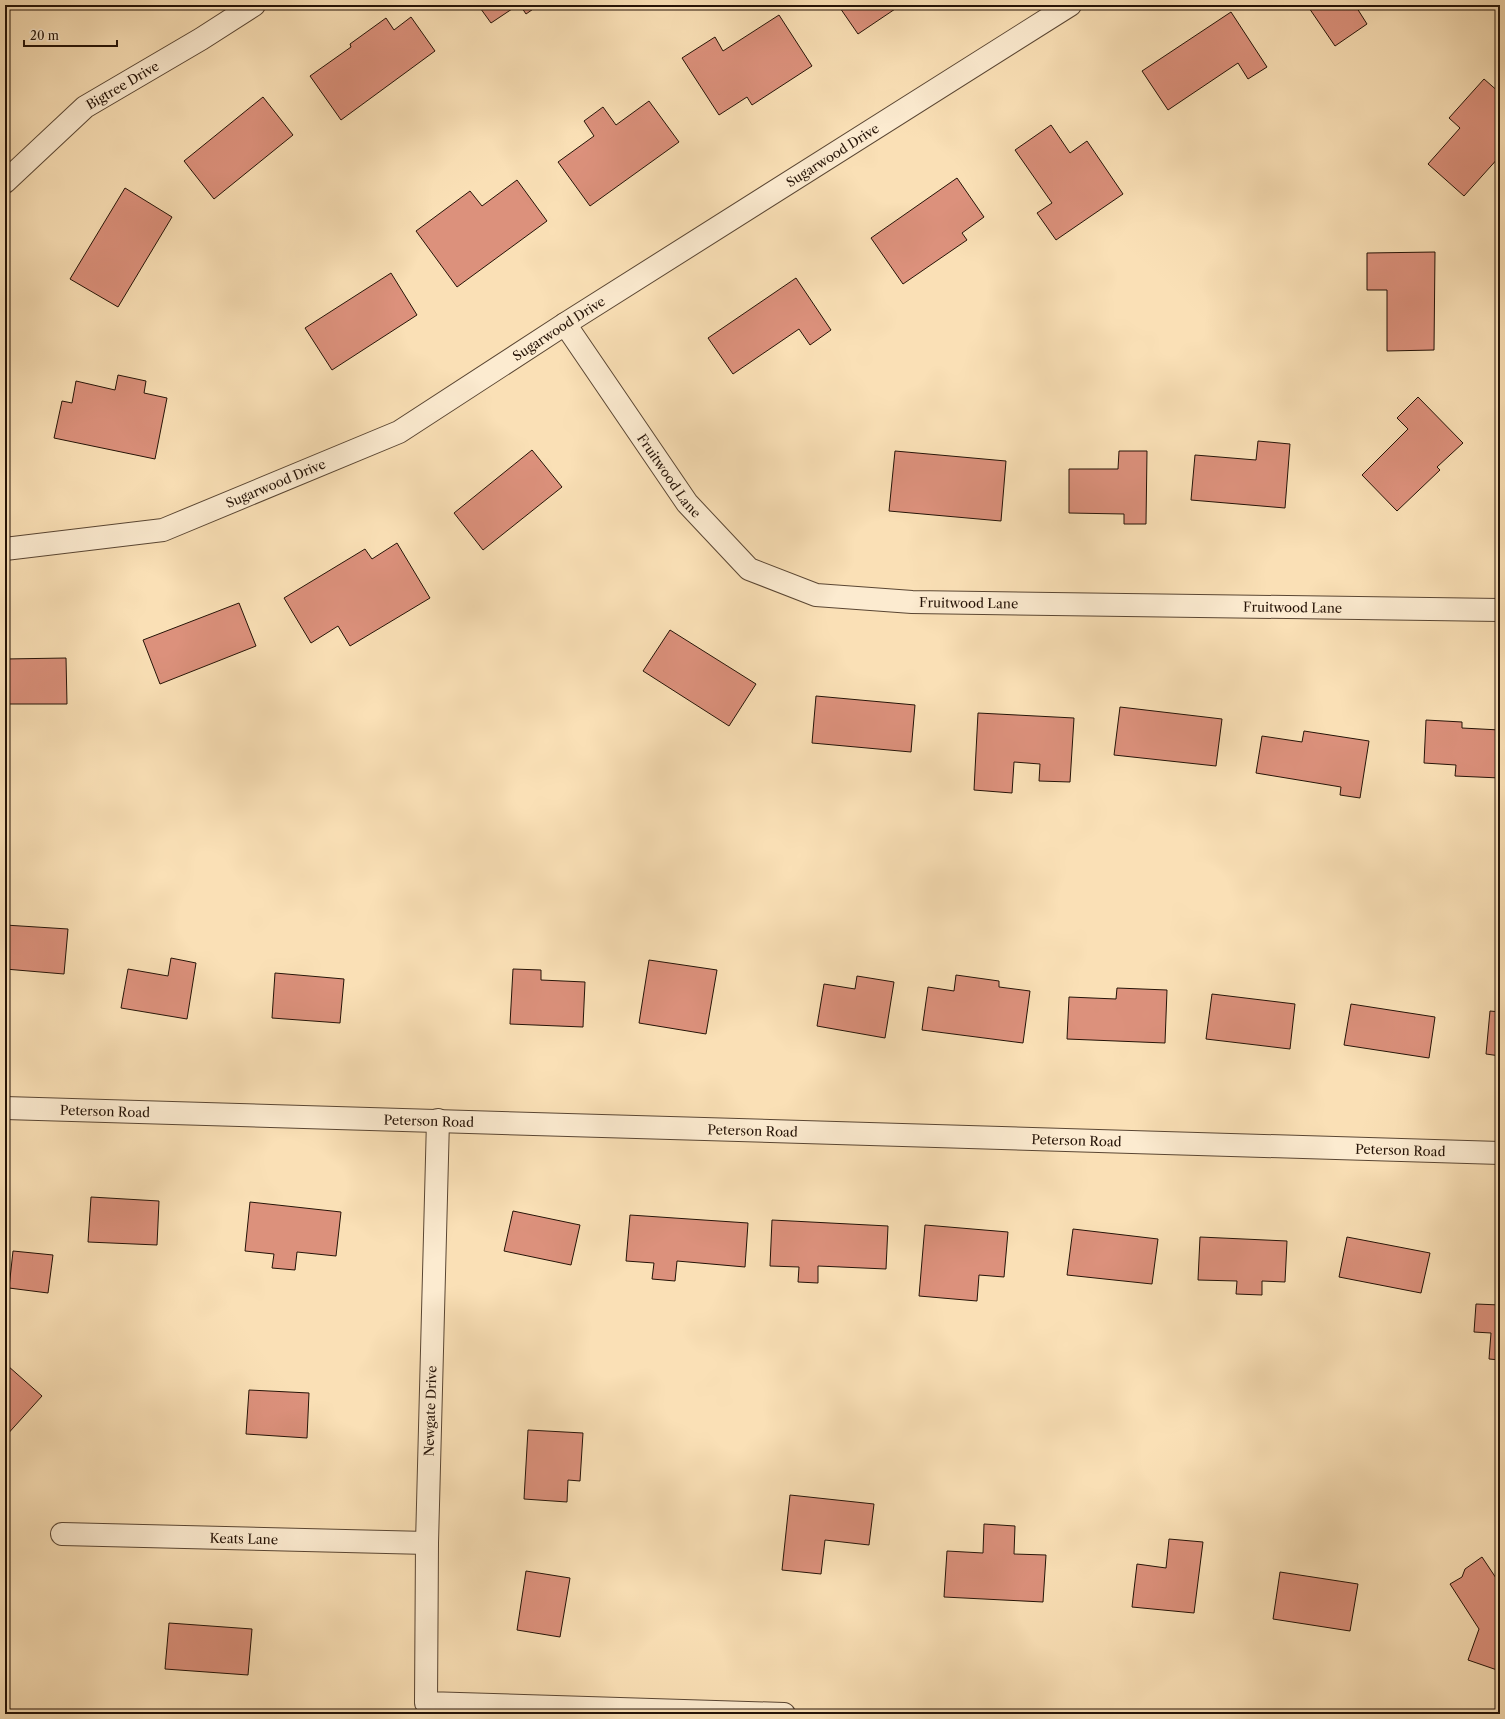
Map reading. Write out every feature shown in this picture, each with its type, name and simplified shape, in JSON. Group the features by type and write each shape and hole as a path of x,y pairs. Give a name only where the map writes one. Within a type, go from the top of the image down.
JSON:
{"street":[{"name":"Bigtree Drive","path":"5,182 85,107 201,39 254,5"},
{"name":"Sugarwood Drive","path":"5,549 163,530 400,432 565,324 1070,5"},
{"name":"Fruitwood Lane","path":"565,324 687,504 749,569 816,594 912,602 1500,610"},
{"name":"Peterson Road","path":"5,1108 1500,1153"},
{"name":"Newgate Drive","path":"438,1120 427,1543 426,1703 784,1714"},
{"name":"Keats Lane","path":"62,1534 427,1543"}],"building":[{"path":"478,5 518,5 491,23"},
{"path":"520,5 539,5 526,14"},
{"path":"838,5 901,5 858,34"},
{"path":"1307,5 1355,5 1367,24 1335,46"},
{"path":"1231,12 1267,67 1248,79 1238,63 1168,110 1142,71"},
{"path":"779,15 812,66 752,105 747,97 719,115 682,58 715,37 723,51"},
{"path":"411,17 435,51 341,120 310,76 351,47 350,44 386,18 394,30"},
{"path":"1484,79 1500,93 1500,156 1464,196 1428,164 1460,128 1449,118"},
{"path":"263,97 293,135 214,199 184,161"},
{"path":"649,101 679,142 590,206 558,162 594,136 584,121 603,107 616,125"},
{"path":"1051,125 1070,153 1087,141 1123,194 1056,240 1037,213 1052,203 1015,150"},
{"path":"957,178 984,217 962,233 967,240 903,284 871,238"},
{"path":"517,180 547,221 457,287 416,231 470,191 482,206"},
{"path":"125,188 172,217 118,307 70,279"},
{"path":"1435,252 1434,350 1387,351 1387,290 1367,290 1367,253"},
{"path":"391,273 417,315 332,370 305,328"},
{"path":"796,278 831,330 810,345 799,329 733,374 708,338"},
{"path":"118,375 146,381 144,393 167,398 155,459 54,438 62,401 72,403 76,381 115,390"},
{"path":"1418,397 1463,443 1437,467 1440,470 1397,511 1362,475 1408,429 1397,418"},
{"path":"1258,441 1290,444 1285,508 1191,500 1195,455 1256,460"},
{"path":"532,450 562,487 483,550 454,513"},
{"path":"895,451 1006,461 1001,521 889,511"},
{"path":"1119,451 1147,451 1146,524 1124,524 1124,514 1069,513 1069,469 1118,469"},
{"path":"397,543 430,598 350,646 338,626 311,643 284,598 365,549 372,559"},
{"path":"239,603 256,646 160,684 143,640"},
{"path":"670,630 756,684 729,726 643,671"},
{"path":"66,658 67,704 5,704 5,659"},
{"path":"816,696 915,705 911,752 812,743"},
{"path":"1120,707 1222,719 1216,766 1114,755"},
{"path":"978,713 1074,718 1070,782 1039,781 1040,764 1014,762 1012,793 974,790"},
{"path":"1426,720 1462,722 1462,728 1500,730 1500,778 1455,776 1456,765 1424,763"},
{"path":"1304,731 1369,741 1360,798 1340,795 1341,787 1256,773 1262,736 1302,742"},
{"path":"5,925 68,929 64,974 5,969"},
{"path":"171,958 196,963 187,1019 121,1008 128,969 168,976"},
{"path":"649,960 717,970 706,1034 639,1023"},
{"path":"513,969 541,970 541,980 585,982 583,1027 510,1024"},
{"path":"275,973 344,979 340,1023 272,1018"},
{"path":"956,975 999,981 999,987 1030,991 1023,1043 922,1030 928,987 954,991"},
{"path":"857,976 894,982 885,1038 817,1026 824,984 855,989"},
{"path":"1117,988 1167,990 1165,1043 1067,1039 1069,997 1116,999"},
{"path":"1212,994 1295,1004 1290,1049 1206,1039"},
{"path":"1351,1004 1435,1017 1429,1058 1344,1045"},
{"path":"1490,1011 1500,1012 1500,1056 1486,1054"},
{"path":"5,1196 8,1196 5,1240"},
{"path":"91,1197 159,1201 157,1245 88,1242"},
{"path":"250,1202 341,1212 336,1256 297,1252 295,1270 272,1268 274,1254 245,1251"},
{"path":"513,1211 580,1225 571,1265 504,1251"},
{"path":"630,1215 748,1223 745,1267 677,1261 675,1281 652,1279 654,1263 626,1261"},
{"path":"772,1220 888,1226 886,1269 818,1266 818,1283 798,1282 799,1267 770,1266"},
{"path":"925,1225 1008,1232 1004,1277 979,1275 977,1301 919,1296"},
{"path":"1073,1229 1158,1239 1152,1284 1067,1275"},
{"path":"1200,1237 1287,1241 1285,1282 1262,1281 1262,1295 1236,1294 1237,1281 1198,1280"},
{"path":"1347,1237 1430,1253 1421,1293 1339,1277"},
{"path":"13,1251 53,1255 48,1293 9,1288"},
{"path":"1476,1304 1500,1305 1500,1360 1489,1359 1491,1333 1474,1332"},
{"path":"8,1366 42,1396 5,1437 5,1369"},
{"path":"249,1390 309,1393 307,1438 246,1434"},
{"path":"528,1430 583,1433 580,1481 568,1480 567,1502 524,1499"},
{"path":"790,1495 874,1504 869,1545 825,1540 821,1574 782,1570"},
{"path":"984,1524 1015,1526 1014,1554 1046,1555 1043,1602 944,1597 947,1551 983,1553"},
{"path":"1169,1539 1203,1542 1194,1613 1132,1607 1137,1564 1166,1568"},
{"path":"1482,1557 1496,1578 1500,1576 1500,1671 1468,1660 1479,1629 1450,1584 1462,1577 1465,1569"},
{"path":"526,1571 570,1578 560,1637 517,1630"},
{"path":"1280,1572 1358,1584 1350,1631 1273,1619"},
{"path":"169,1623 252,1629 248,1675 165,1669"}]}
